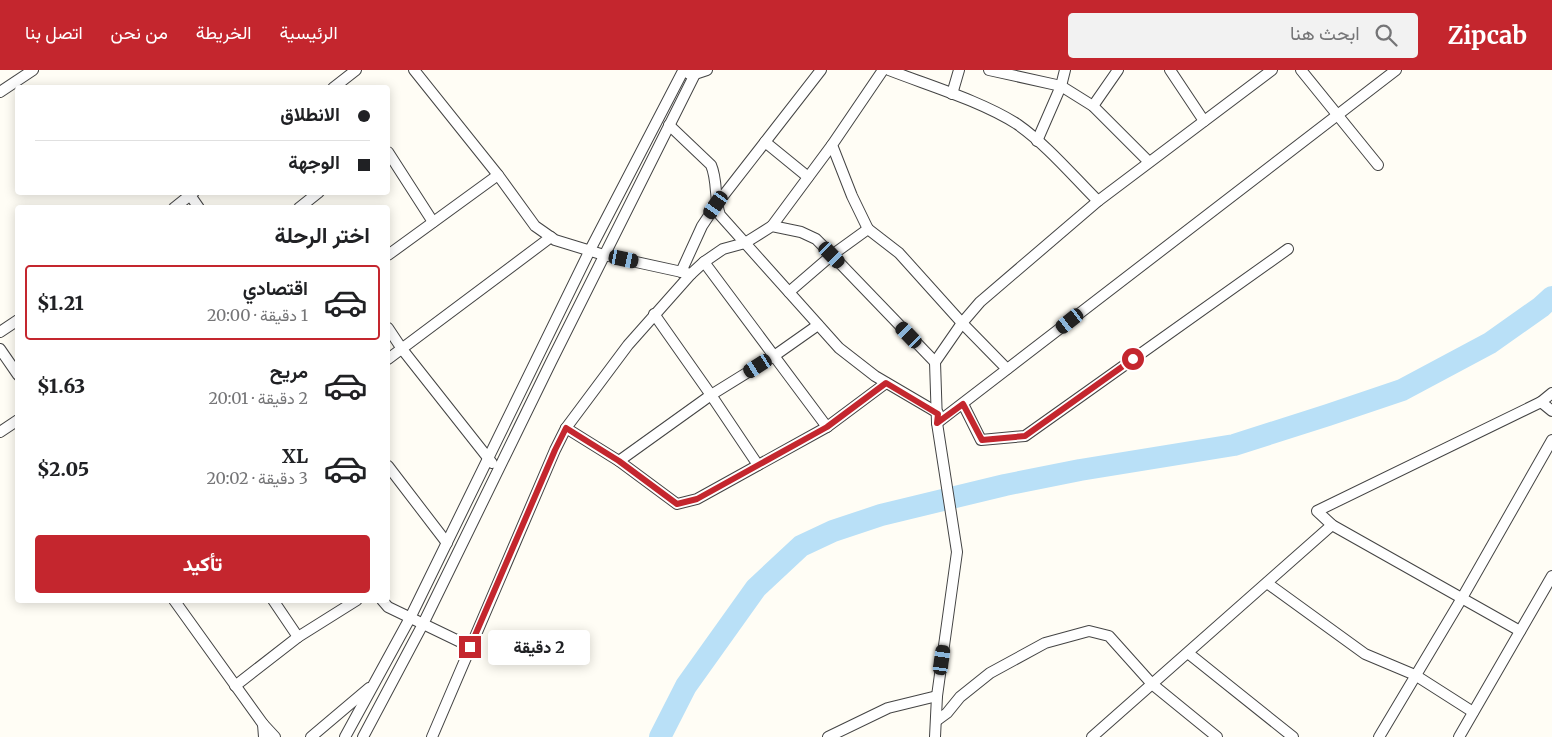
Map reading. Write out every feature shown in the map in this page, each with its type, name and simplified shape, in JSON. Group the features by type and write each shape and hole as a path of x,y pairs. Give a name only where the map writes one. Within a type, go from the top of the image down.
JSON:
{"street":[{"path":"0,92 33,70"},
{"path":"340,85 356,70"},
{"path":"414,70 498,174 535,226 555,240 604,255 686,273 723,249 745,243 772,226 832,145 883,70"},
{"path":"345,737 410,618 590,250 682,71 695,74 706,70"},
{"path":"432,737 566,428 628,345 686,273 702,226 716,205 821,70"},
{"path":"889,70 952,94 1016,124 1037,141 1098,201"},
{"path":"952,94 959,70"},
{"path":"989,70 1061,86 1093,106 1150,162"},
{"path":"1037,141 1061,86 1065,70"},
{"path":"1093,106 1118,70"},
{"path":"1170,70 1204,121"},
{"path":"935,737 937,696 957,552 938,424 935,362 962,323 980,302 1098,201 1272,70"},
{"path":"1301,70 1378,165"},
{"path":"938,424 1396,70"},
{"path":"363,737 423,624 695,74"},
{"path":"669,125 711,165 715,173 716,205 720,215 818,325 839,348 938,424"},
{"path":"765,142 808,177"},
{"path":"832,145 849,189 868,229 899,253 962,323 1008,369"},
{"path":"390,155 433,222"},
{"path":"390,254 498,174"},
{"path":"178,205 191,195"},
{"path":"303,205 315,195"},
{"path":"772,226 801,232 816,239 935,362"},
{"path":"789,292 832,255 868,229"},
{"path":"390,358 551,237"},
{"path":"963,404 982,440 1025,436 1288,249"},
{"path":"704,262 827,427"},
{"path":"654,314 758,465"},
{"path":"0,332 15,322"},
{"path":"619,461 711,395 774,356 818,325"},
{"path":"390,331 488,459 499,468"},
{"path":"0,349 15,371"},
{"path":"566,428 619,461 677,504 697,499 827,427 886,383"},
{"path":"1520,631 1332,525 1317,511 1541,402 1552,393"},
{"path":"1541,402 1552,411"},
{"path":"0,432 15,422"},
{"path":"1379,737 1462,598 1552,440"},
{"path":"390,469 447,543"},
{"path":"1092,737 1332,525"},
{"path":"1459,737 1552,576"},
{"path":"1267,583 1365,654 1416,675 1473,712"},
{"path":"176,603 263,724 275,737"},
{"path":"275,603 298,637"},
{"path":"236,686 298,637 352,603"},
{"path":"385,603 388,607 470,647"},
{"path":"936,721 947,713 960,697 990,674 1045,643 1089,631 1109,636 1152,684 1217,737"},
{"path":"1188,652 1293,737"},
{"path":"311,737 374,684"},
{"path":"828,737 888,708 937,696"},
{"path":"263,724 264,737"}],"waterway":[{"path":"660,737 686,686 756,588 801,546 833,531 881,515 1005,485 1080,470 1234,445 1328,415 1402,390 1490,343 1552,297"}],"route":[{"path":"470,647 566,428 619,461 677,504 697,499 827,427 886,383 938,414 937,423 963,404 982,440 1025,436 1133,359"}]}
